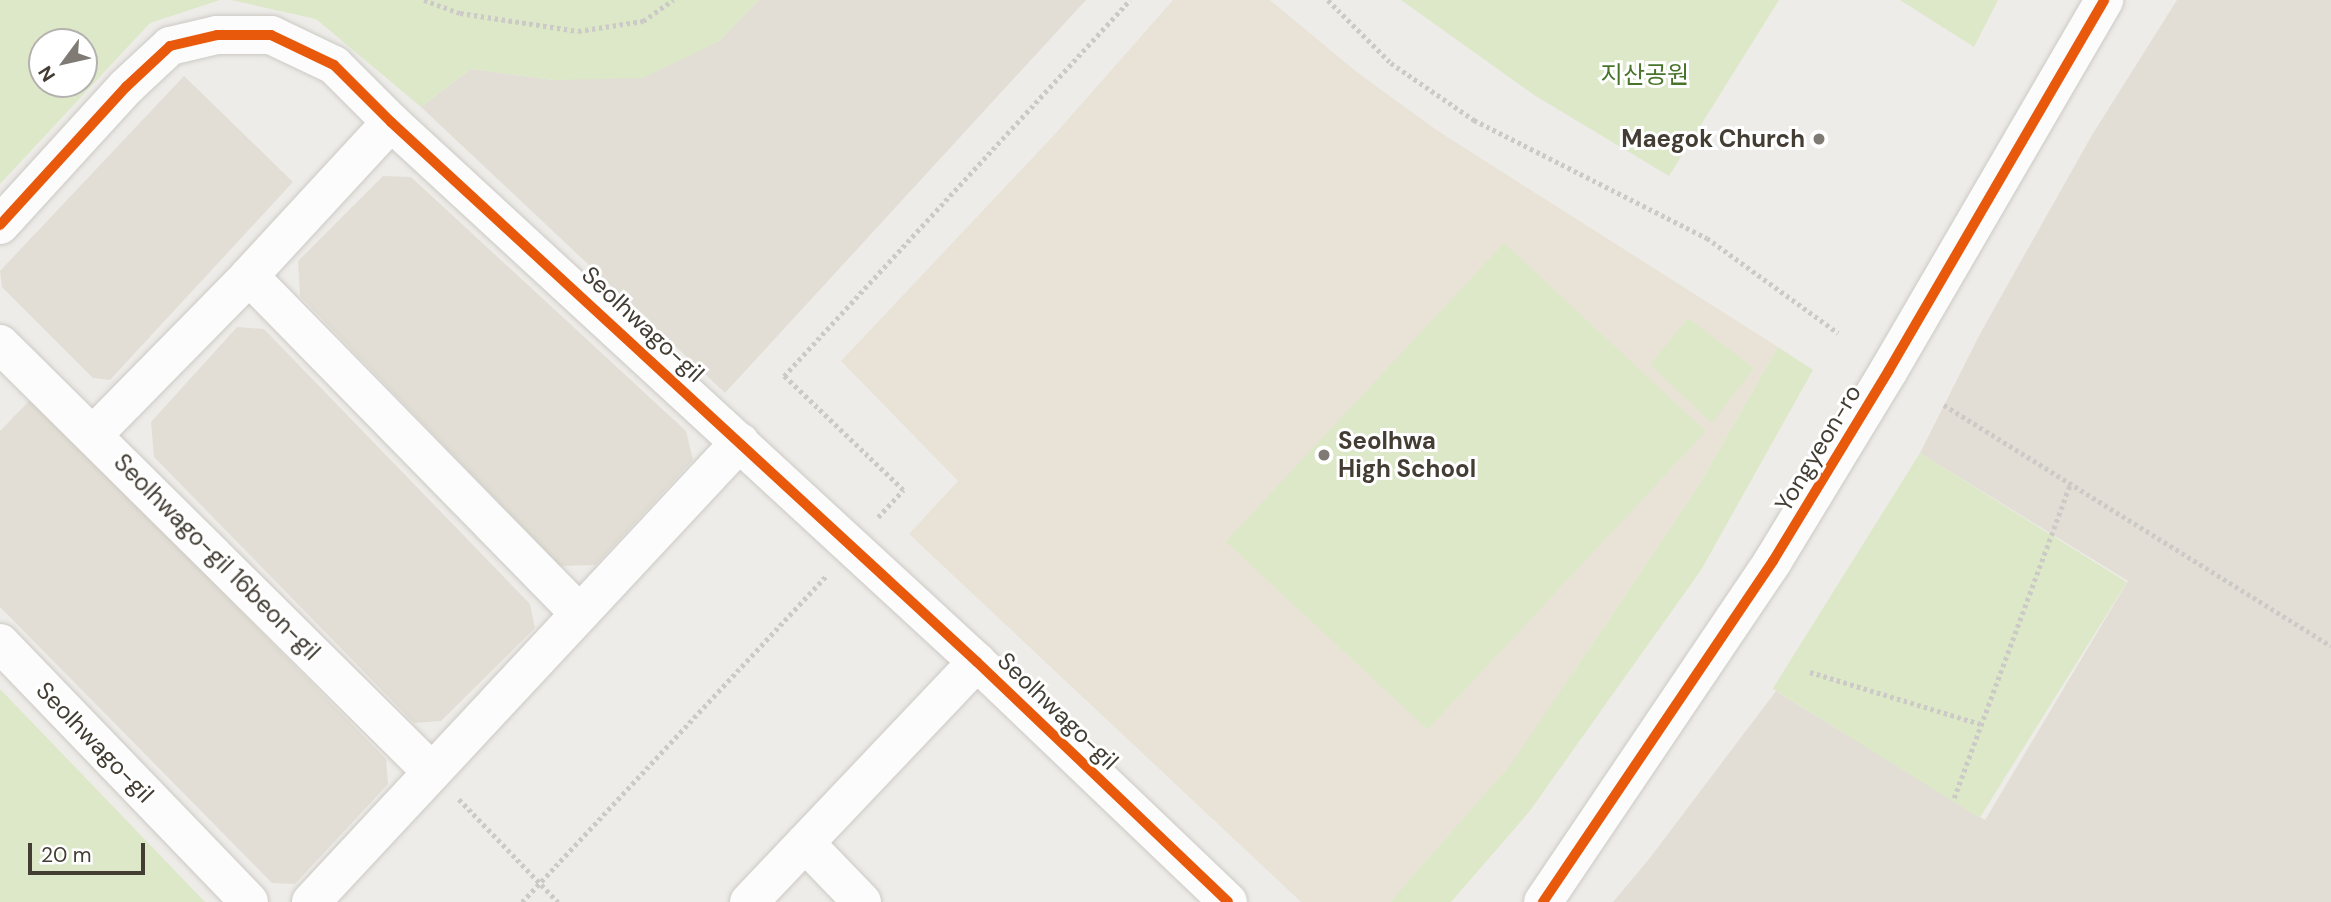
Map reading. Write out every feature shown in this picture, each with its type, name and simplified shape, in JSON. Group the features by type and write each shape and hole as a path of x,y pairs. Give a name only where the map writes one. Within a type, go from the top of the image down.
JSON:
{"street":[{"name":"Yongyeon-ro","path":"1543,902 1773,561 1889,370 2104,0"},
{"name":"Seolhwago-gil","path":"0,225 126,87 170,46 217,35 271,35 334,65 391,122 977,662 1228,902"},
{"path":"94,434 249,276 391,122"},
{"path":"249,276 579,614"},
{"name":"Seolhwago-gil 16beon-gil","path":"0,344 94,434 444,784"},
{"path":"312,902 444,784 579,614 740,442"},
{"name":"Seolhwago-gil","path":"0,643 249,902"},
{"name":"Seolhwago-gil","path":"749,902 977,662"},
{"path":"805,843 862,902"}],"path":[{"path":"424,0 460,13 578,31 643,21 673,0"},
{"path":"878,517 903,490 784,376 1130,0"},
{"path":"1328,0 1391,63 1474,120 1707,238 1838,334"},
{"path":"1944,405 2331,646"},
{"path":"1954,798 2070,483"},
{"path":"522,902 828,573"},
{"path":"1810,672 1982,724"},
{"path":"444,784 558,902"}],"shaded area":[{"path":"759,0 1086,0 725,393 421,107 471,69 553,80 718,42"},
{"name":"Seolhwa High School","path":"1173,0 1270,0 1358,73 1438,131 1778,347 1695,492 1512,764 1390,902 1301,902 909,534 958,481 841,361 1055,134"},
{"path":"2177,0 2331,0 2331,902 1613,902 1649,859 1776,691 1985,820 2128,581 1920,453 1981,332 2092,135"},
{"path":"184,76 293,182 110,380 93,378 2,287 0,271"},
{"path":"383,176 411,177 686,431 693,460 596,565 560,566 300,296 298,261"},
{"path":"237,327 264,329 530,604 535,628 441,721 414,723 154,457 151,422"},
{"path":"32,398 386,759 388,784 295,884 272,883 0,607 0,431"}],"green space":[{"path":"0,0 220,0 150,23 98,79 98,28 28,28 28,98 80,98 0,184"},
{"path":"231,0 759,0 718,42 643,78 553,80 471,69 421,107 316,19"},
{"name":"지산공원","path":"1401,0 1779,0 1669,176 1534,95"},
{"path":"1900,0 1998,0 1974,47"},
{"path":"1504,243 1706,431 1428,730 1226,541"},
{"path":"1688,318 1754,368 1712,423 1650,365"},
{"path":"1778,347 1813,370 1701,570 1529,812 1451,902 1390,902 1512,763 1695,492"},
{"path":"1920,453 2127,582 1980,818 1773,689"},
{"path":"0,689 205,902 0,902"}],"cycle path":[{"path":"1543,902 1773,561 1889,370 2104,0"},
{"path":"0,225 126,87 170,46 217,35 271,35 334,65 391,122 977,662 1228,902"}],"place":[{"name":"Maegok Church","path":"1819,139"},
{"name":"Seolhwa High School","path":"1324,455"}]}
